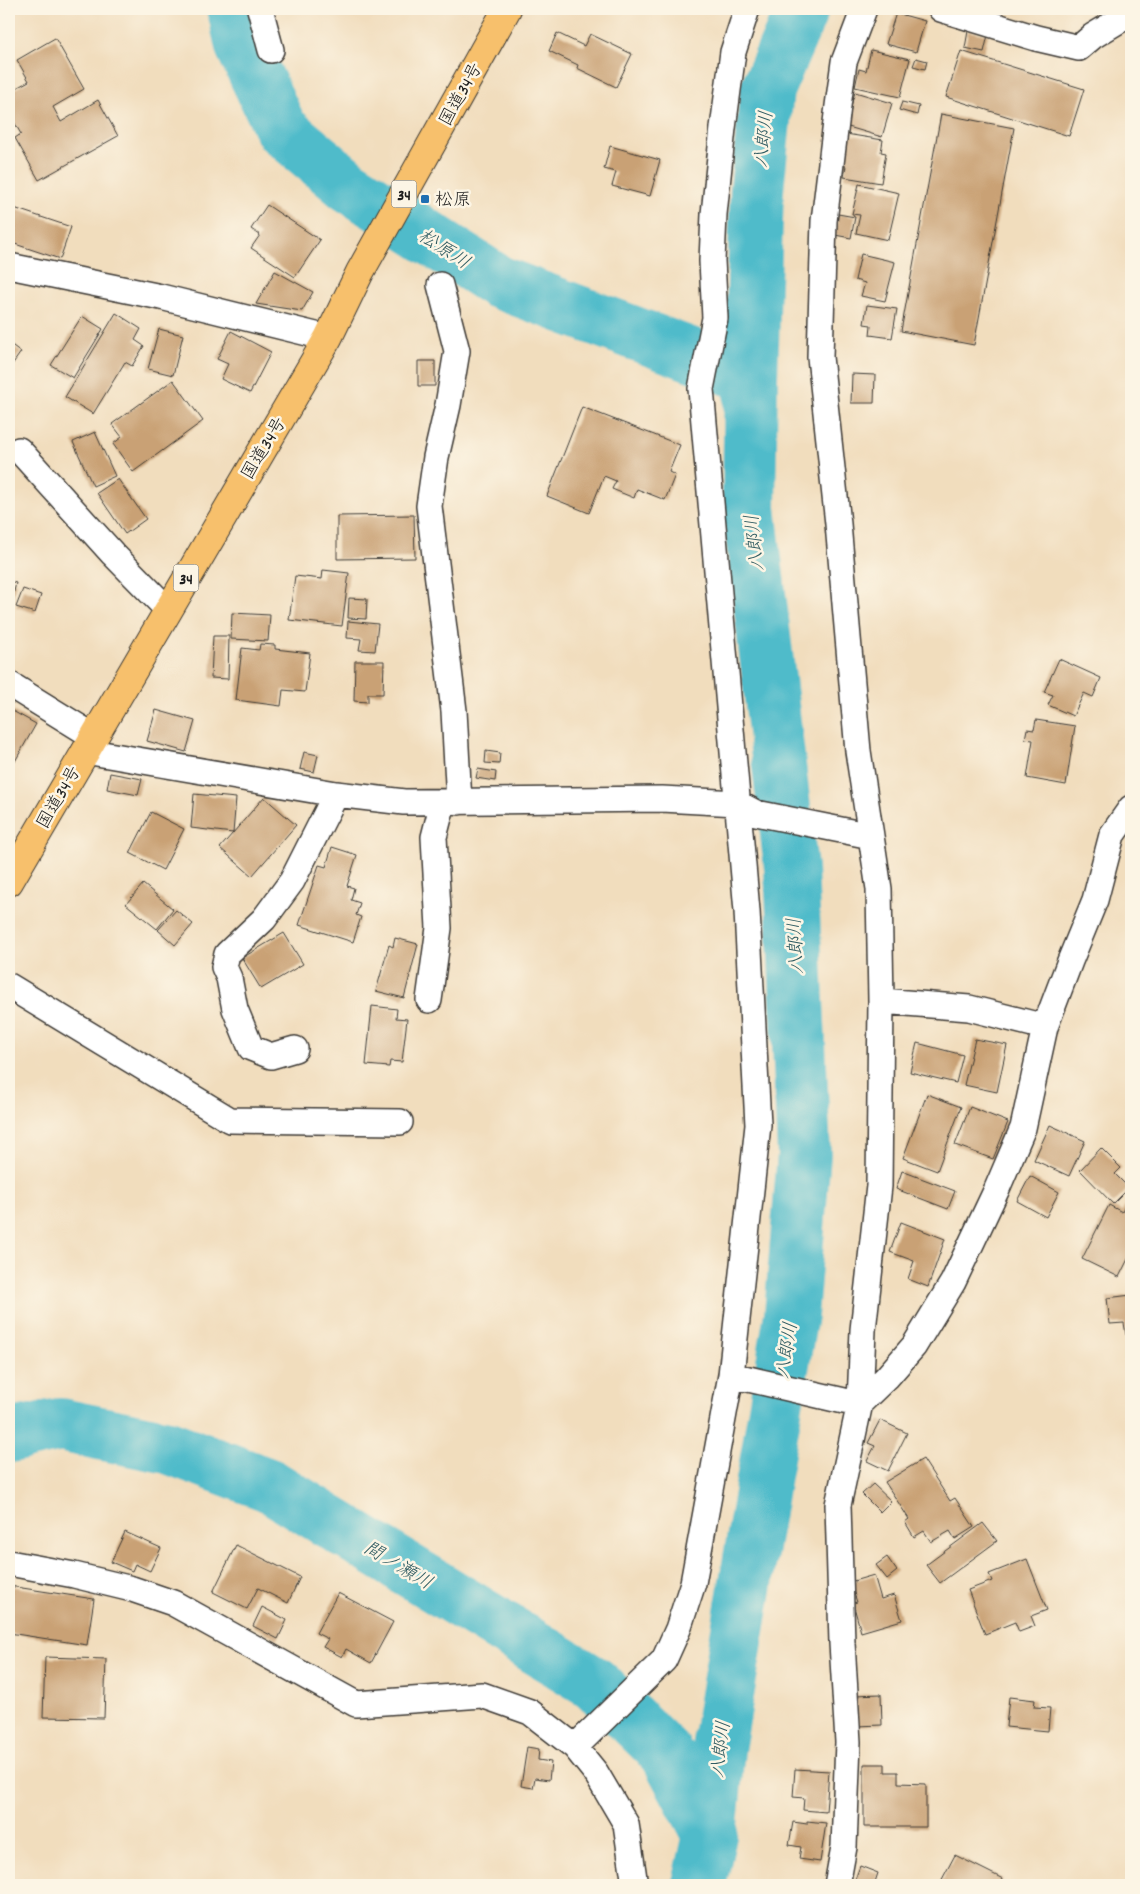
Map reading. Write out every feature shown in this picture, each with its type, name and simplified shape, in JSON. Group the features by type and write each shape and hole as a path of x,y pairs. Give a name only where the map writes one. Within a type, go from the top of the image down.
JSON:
{"highway":[{"name":"国道34号","path":"9,882 328,338 360,272 507,9"}],"street":[{"path":"260,9 271,50"},
{"path":"578,1744 664,1660 678,1629 693,1583 731,1375 758,1124 747,911 746,808 700,389 715,318 712,261 714,214 733,52 747,9"},
{"path":"837,1885 844,1847 848,1742 842,1643 838,1505 864,1330 879,1186 881,1001 879,890 863,834 858,751 838,524 820,357 824,221 838,106 844,62 864,9"},
{"path":"941,9 1036,38 1079,48 1093,36 1131,12"},
{"path":"9,266 160,297 328,338"},
{"path":"430,1000 439,928 434,837 451,802 454,711 430,506 436,456 448,405 457,350 440,285"},
{"path":"19,450 113,554 168,610"},
{"path":"9,684 89,744 336,794 404,802 662,799 746,808 863,834"},
{"path":"294,1049 271,1056 251,1048 235,1008 229,978 224,967 227,954 264,919 292,881 336,794"},
{"path":"731,1375 852,1402 887,1377 914,1346 953,1282 1023,1128 1045,1027 1096,900 1112,835 1131,808"},
{"path":"9,986 230,1120 400,1122"},
{"path":"881,1001 969,1008 1045,1027"},
{"path":"9,1563 74,1575 122,1587 173,1603 356,1704 482,1695 530,1712 578,1744 626,1824 635,1885"}],"building":[{"path":"896,13 925,21 916,52 886,44"},
{"path":"968,31 988,35 984,52 965,48"},
{"path":"557,33 584,46 590,34 632,54 616,87 577,68 578,65 549,51"},
{"path":"55,38 84,89 53,107 61,122 98,100 118,136 39,180 15,138 21,134 9,113 9,92 29,81 17,60"},
{"path":"871,50 910,59 900,97 855,87 859,69 866,71"},
{"path":"961,51 1084,89 1069,136 946,97"},
{"path":"916,58 927,61 925,69 913,66"},
{"path":"855,92 892,103 882,137 845,126"},
{"path":"902,102 919,106 917,115 899,110"},
{"path":"941,114 1014,128 974,345 901,331"},
{"path":"846,134 883,140 881,152 886,153 881,183 844,177 846,166 841,165"},
{"path":"610,146 660,160 650,196 612,186 616,172 604,169"},
{"path":"859,184 899,193 888,240 856,233 860,215 852,214"},
{"path":"267,205 320,240 295,277 251,248 260,235 251,229"},
{"path":"14,208 71,227 60,259 9,242 9,224"},
{"path":"838,214 855,217 851,238 835,235"},
{"path":"861,254 895,262 885,301 861,296 865,283 855,280"},
{"path":"275,271 313,292 302,311 256,304"},
{"path":"867,305 897,309 892,338 870,335 871,325 864,324"},
{"path":"116,313 141,329 135,340 144,346 132,366 125,362 93,414 65,397"},
{"path":"82,316 103,329 73,378 51,365"},
{"path":"159,329 183,335 173,375 148,369"},
{"path":"231,331 271,352 250,393 221,379 228,364 217,359"},
{"path":"9,343 21,352 9,369"},
{"path":"418,361 435,361 435,386 418,386"},
{"path":"852,374 875,375 874,403 851,403"},
{"path":"173,380 203,421 133,472 113,444 122,437 112,424"},
{"path":"582,407 680,445 669,472 675,475 665,500 637,489 634,498 612,489 616,481 604,476 589,513 547,496"},
{"path":"95,432 115,476 93,486 73,442"},
{"path":"118,479 146,519 125,534 97,493"},
{"path":"414,515 415,558 337,559 337,516"},
{"path":"323,570 349,573 342,626 289,620 295,576 322,579"},
{"path":"9,581 16,583 9,612"},
{"path":"23,589 41,595 35,613 16,607"},
{"path":"349,598 367,599 366,619 348,618"},
{"path":"232,613 270,615 268,641 231,639"},
{"path":"348,621 378,624 375,651 359,650 361,639 347,638"},
{"path":"213,636 229,636 228,679 211,678"},
{"path":"260,644 275,645 275,649 310,653 305,692 283,690 281,706 236,700 242,648 259,650"},
{"path":"1059,659 1101,678 1093,697 1084,693 1073,716 1048,705 1053,695 1044,692"},
{"path":"355,661 384,661 383,694 368,694 368,702 354,701"},
{"path":"9,709 36,724 9,772"},
{"path":"156,710 195,721 186,752 147,741"},
{"path":"1036,720 1075,726 1066,785 1027,778 1033,740 1025,739 1027,729 1034,730"},
{"path":"486,751 500,753 499,764 485,763"},
{"path":"304,752 318,755 314,772 300,769"},
{"path":"478,769 496,772 495,781 476,778"},
{"path":"110,773 142,779 138,795 107,789"},
{"path":"194,794 236,798 233,833 191,828"},
{"path":"264,797 296,825 252,876 220,848"},
{"path":"151,812 184,829 163,870 130,853"},
{"path":"332,847 357,855 347,886 354,888 351,900 360,903 356,915 361,917 353,942 299,925 319,865 326,867"},
{"path":"143,884 173,909 157,929 126,904"},
{"path":"176,910 193,924 175,945 158,930"},
{"path":"284,933 303,964 261,989 242,958"},
{"path":"395,938 418,944 404,998 376,991 389,945 393,947"},
{"path":"372,1006 397,1009 396,1018 407,1019 402,1062 390,1061 389,1067 366,1065"},
{"path":"975,1039 1007,1045 997,1092 964,1085"},
{"path":"917,1043 963,1055 956,1083 910,1072"},
{"path":"927,1094 961,1107 937,1171 903,1158"},
{"path":"970,1107 1008,1122 993,1159 955,1145"},
{"path":"1050,1125 1085,1141 1069,1176 1034,1160"},
{"path":"1101,1148 1121,1168 1115,1174 1129,1188 1113,1204 1080,1170"},
{"path":"902,1171 955,1191 948,1209 896,1189"},
{"path":"1030,1176 1059,1192 1046,1217 1017,1201"},
{"path":"1127,1202 1131,1205 1131,1253 1119,1277 1082,1259 1109,1205 1122,1212"},
{"path":"901,1222 945,1239 928,1287 908,1279 914,1261 890,1252"},
{"path":"1131,1295 1131,1334 1126,1335 1124,1323 1110,1324 1107,1298"},
{"path":"880,1420 907,1433 888,1471 867,1461 875,1446 868,1443"},
{"path":"923,1459 950,1501 955,1498 974,1527 955,1539 950,1531 931,1542 924,1531 914,1537 905,1522 909,1519 885,1482"},
{"path":"873,1484 891,1501 880,1512 862,1494"},
{"path":"983,1523 997,1541 940,1583 926,1565"},
{"path":"125,1532 161,1548 150,1571 135,1564 132,1571 111,1562"},
{"path":"236,1545 300,1577 288,1603 258,1588 247,1609 213,1592"},
{"path":"887,1557 897,1571 887,1579 876,1565"},
{"path":"1027,1559 1047,1610 1031,1616 1035,1626 1019,1632 1015,1622 985,1634 968,1590 992,1581 989,1574"},
{"path":"874,1575 881,1599 894,1595 902,1620 861,1632 853,1603 857,1602 850,1582"},
{"path":"9,1586 94,1599 87,1645 9,1633"},
{"path":"338,1593 393,1622 371,1663 346,1649 342,1657 323,1647 328,1639 316,1633"},
{"path":"262,1607 287,1620 278,1639 253,1626"},
{"path":"45,1657 106,1659 104,1718 43,1717"},
{"path":"881,1694 882,1725 856,1726 855,1695"},
{"path":"1009,1697 1035,1700 1034,1707 1050,1708 1048,1731 1006,1727"},
{"path":"527,1747 539,1749 538,1760 551,1762 549,1780 535,1778 533,1788 521,1786"},
{"path":"864,1764 885,1764 885,1772 898,1772 898,1783 926,1784 926,1827 864,1827"},
{"path":"795,1769 829,1771 826,1812 803,1810 804,1798 793,1797"},
{"path":"807,1821 826,1823 820,1862 799,1859 801,1847 789,1845 793,1822 807,1824"},
{"path":"955,1855 1003,1879 1000,1885 939,1885"},
{"path":"860,1866 878,1873 874,1885 853,1885"}],"waterway":[{"name":"松原川","path":"234,9 242,46 281,129 348,185 498,282 751,377"},
{"name":"八郎川","path":"699,1885 710,1835 718,1749 791,1315 804,1154 791,868 749,508 757,190 767,90 802,9"},
{"name":"間ノ瀬川","path":"9,1436 60,1425 168,1447 269,1485 594,1683 666,1753 710,1835"}],"place":[{"name":"松原","path":"425,199"}]}
